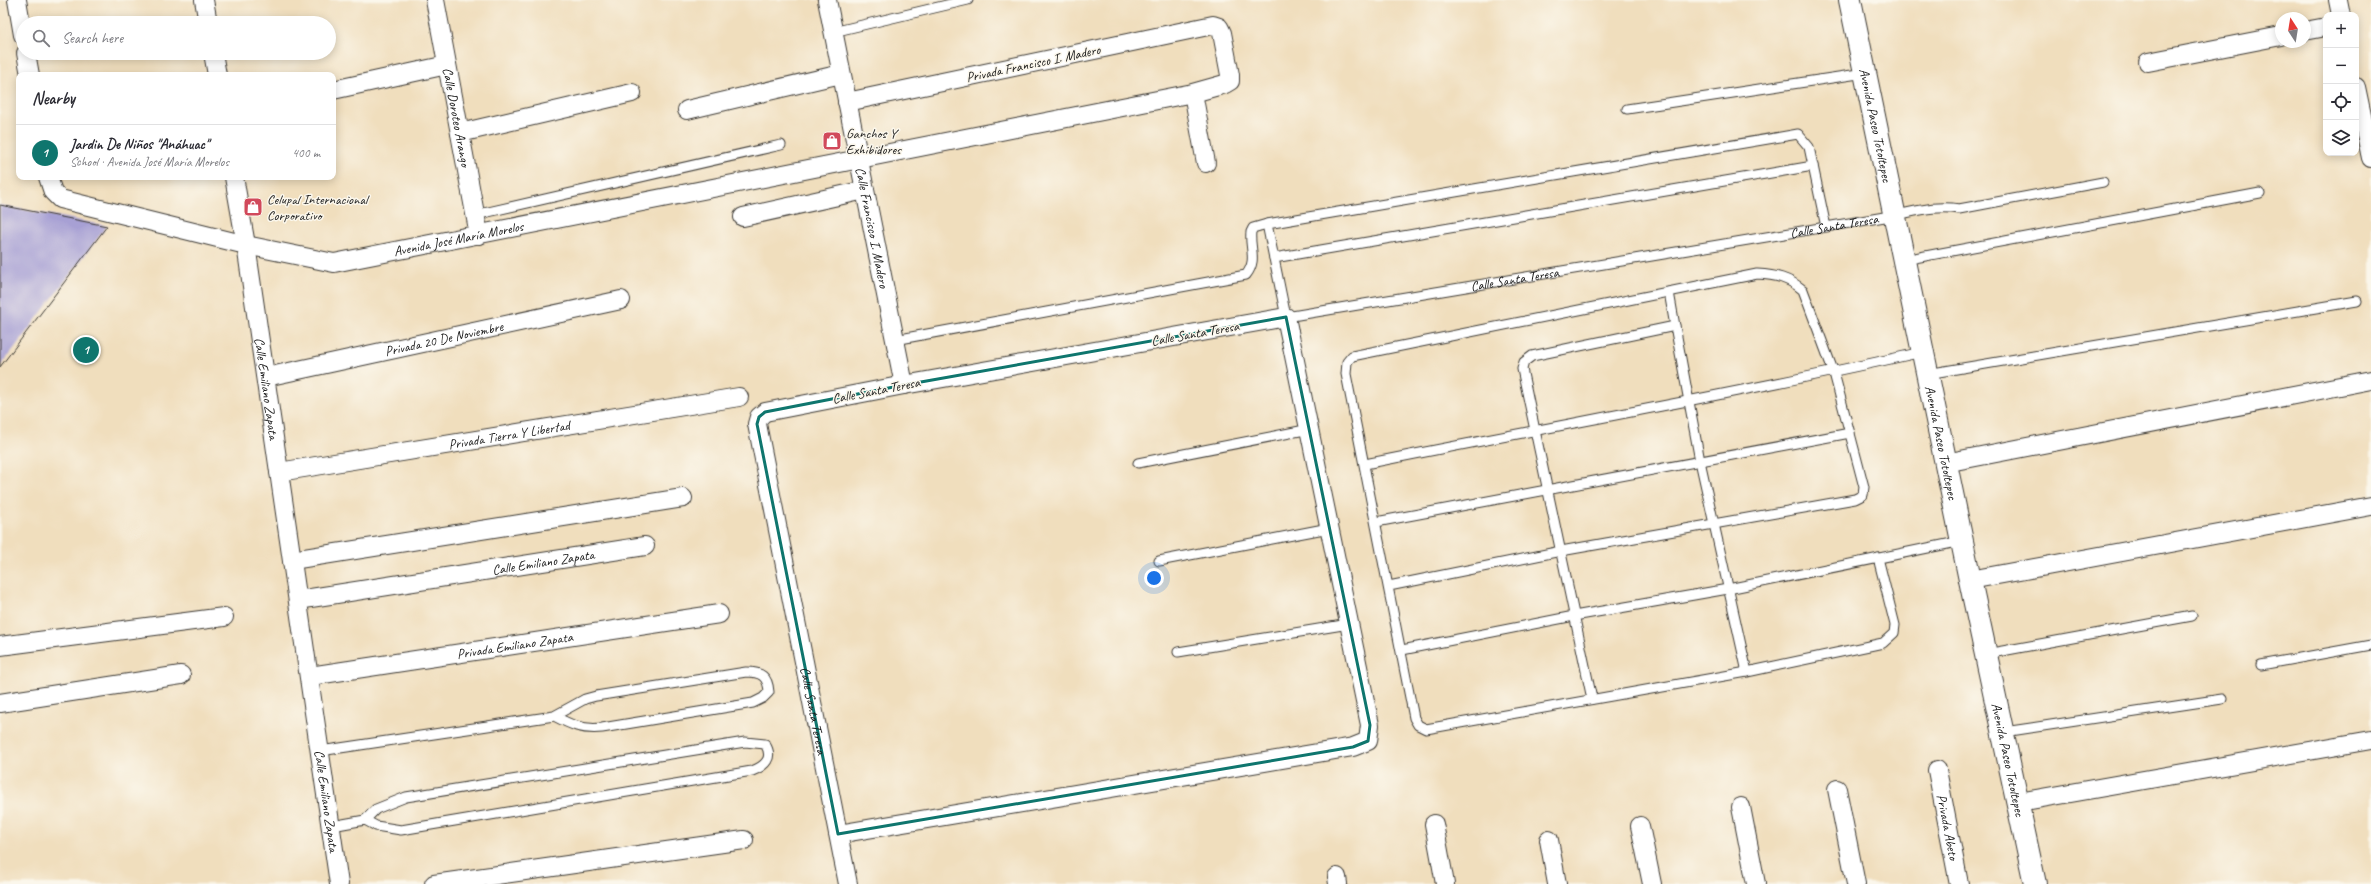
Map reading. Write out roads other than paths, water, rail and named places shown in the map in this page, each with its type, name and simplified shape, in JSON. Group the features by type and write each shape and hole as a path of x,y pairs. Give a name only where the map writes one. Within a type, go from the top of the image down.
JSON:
{"main road":[{"name":"Avenida Paseo Totoltepec","path":"1850,0 1922,352 2036,884"}],"street":[{"path":"17,0 20,16"},
{"path":"204,0 207,16"},
{"name":"Calle Doroteo Arango","path":"435,0 479,235"},
{"name":"Calle Francisco I. Madero","path":"827,0 904,384"},
{"path":"2338,0 2340,12"},
{"name":"Privada Francisco I. Madero","path":"847,102 1213,26 1219,27"},
{"name":"Avenida José María Morelos","path":"49,180 53,192 60,199 246,245 334,263 1192,93 1225,84 1230,81 1222,33 1219,27"},
{"path":"2311,30 2323,28"},
{"path":"2148,62 2275,37"},
{"path":"27,60 29,72"},
{"path":"214,60 216,72"},
{"path":"336,89 447,65"},
{"path":"687,110 841,74"},
{"path":"460,133 632,93"},
{"path":"1192,93 1206,163"},
{"path":"2359,101 2371,158"},
{"name":"Calle Emiliano Zapata","path":"235,180 266,377 332,826 339,884"},
{"path":"743,217 865,190"},
{"name":"Privada 20 De Noviembre","path":"266,377 621,300"},
{"path":"838,834 1353,747 1368,741 1370,725 1286,317"},
{"name":"Calle Santa Teresa","path":"848,884 757,424 759,417 765,412 904,384 1286,317"},
{"path":"1946,463 2371,380"},
{"name":"Privada Tierra Y Libertad","path":"279,472 739,397"},
{"path":"292,560 683,498"},
{"path":"1970,580 2371,506"},
{"name":"Calle Emiliano Zapata","path":"298,600 645,546"},
{"name":"Privada Emiliano Zapata","path":"310,676 719,614"},
{"path":"0,646 224,617"},
{"path":"0,702 181,675"},
{"path":"2019,802 2371,740"},
{"name":"Privada Abeto","path":"1937,770 1959,884"},
{"path":"1838,789 1856,884"},
{"path":"1741,807 1756,884"},
{"path":"1434,824 1445,884"},
{"path":"1640,826 1652,884"},
{"path":"434,884 744,840"},
{"path":"1549,840 1557,884"}],"lane":[{"path":"833,32 968,0"},
{"path":"1627,109 1865,73"},
{"path":"895,340 1246,275 1252,268 1254,260 1251,232 1253,228 1266,224 1798,134 1809,147 1826,227"},
{"path":"476,215 781,145"},
{"path":"1274,258 1813,166"},
{"name":"Calle Santa Teresa","path":"1286,317 1946,206 1959,209 2103,182"},
{"path":"1904,260 2260,193"},
{"path":"1266,224 1286,317"},
{"path":"1389,586 1561,551 1855,499 1863,495 1864,487 1834,373 1803,290 1792,281 1776,275 1757,274 1352,356 1347,362 1346,374 1365,464 1376,522 1389,586 1402,650 1414,718 1418,725 1426,729 1747,672 1883,643 1894,633 1895,625 1878,558"},
{"path":"1669,292 1700,461 1747,672"},
{"path":"1927,374 2357,301"},
{"path":"1592,699 1522,369 1524,362 1532,356 1675,326"},
{"path":"1365,464 1534,429 1834,373 1922,352"},
{"path":"1138,463 1310,429"},
{"path":"1376,522 1850,433"},
{"path":"1159,561 1329,528"},
{"path":"1402,650 1574,616 1728,589 1962,541"},
{"path":"1986,654 2192,616"},
{"path":"1178,652 1349,624"},
{"path":"2260,665 2371,645"},
{"path":"320,751 554,716 585,699 596,696 738,673 757,672 764,676 769,683 769,692 764,698 753,703 602,728 587,730 574,727 554,716"},
{"path":"2004,732 2222,700"},
{"path":"332,826 365,820 376,809 406,797 745,742 765,744 769,751 768,760 763,767 720,776 401,830 376,826 365,820"}],"place":[{"name":"Ganchos Y Exhibidores","path":"832,141"},
{"name":"Celupal Internacional Corporativo","path":"253,207"},
{"name":"Jardin De Niños \"Anáhuac\"","path":"86,350"}]}
